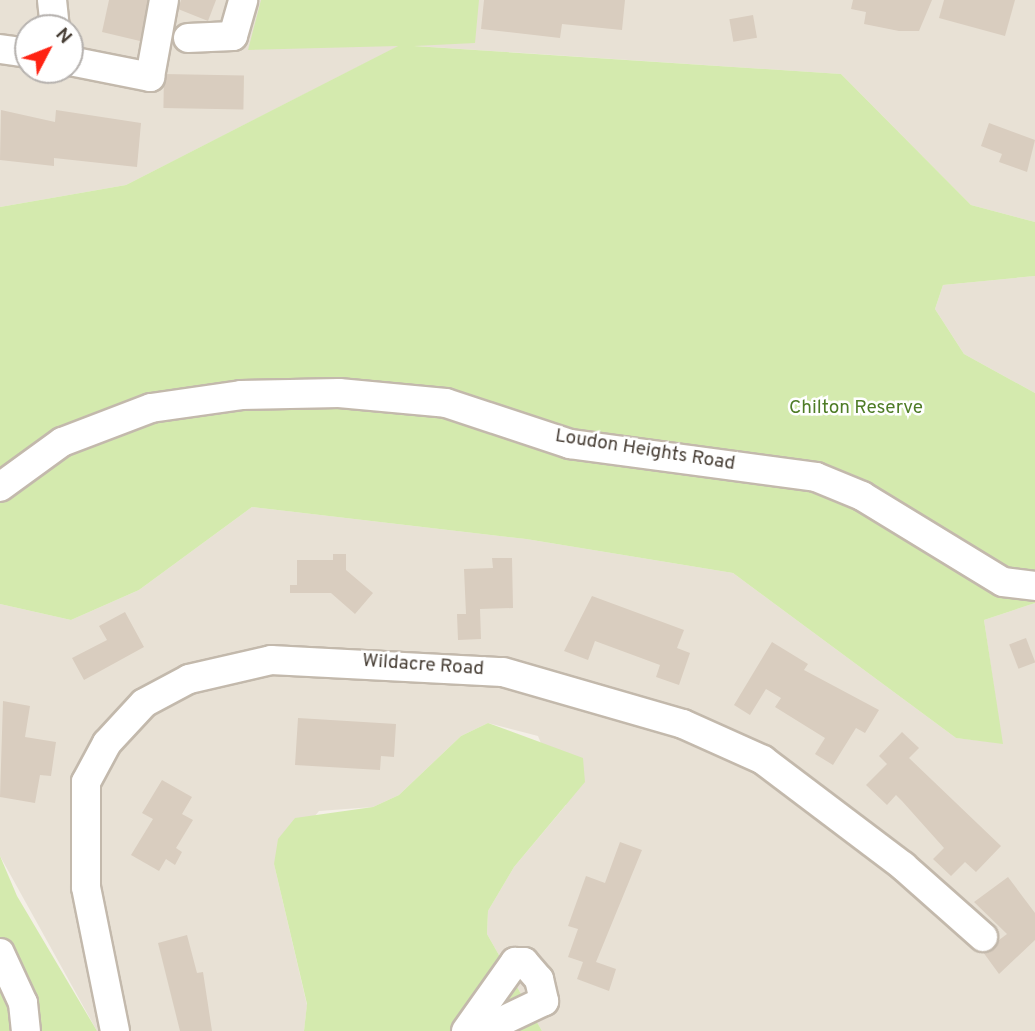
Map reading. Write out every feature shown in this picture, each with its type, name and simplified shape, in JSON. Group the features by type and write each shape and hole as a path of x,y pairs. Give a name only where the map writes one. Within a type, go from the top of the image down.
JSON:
{"street":[{"path":"84,64 150,77 164,0"},
{"path":"188,38 233,36 243,0"},
{"name":"Loudon Heights Road","path":"0,487 62,442 151,408 241,395 338,393 446,403 570,443 816,477 862,496 1003,582 1033,592"},
{"name":"Wildacre Road","path":"115,1031 86,887 86,782 107,743 144,703 189,679 271,660 503,672 682,724 763,760 903,866 983,937"},
{"path":"0,953 23,1003 26,1031"},
{"path":"466,1031 515,962 524,962 539,979 544,1001 481,1031"}],"shaded area":[{"path":"0,0 1035,0 1035,222 971,205 841,74 401,45 126,185 0,207"},
{"path":"1035,276 1035,393 964,354 935,309 943,285"},
{"path":"252,507 526,539 733,573 956,738 1002,743 984,620 1035,603 1035,1031 542,1031 487,934 488,911 514,867 566,805 538,736 488,723 461,736 399,795 373,807 319,811 274,864 307,1005 304,1031 97,1031 0,856 0,604 71,620 139,590"}],"green space":[{"name":"Chilton Reserve","path":"261,0 479,0 475,43 414,46 841,74 971,205 1035,222 1035,276 943,285 935,309 964,354 1035,393 1035,603 984,620 1003,744 956,738 733,573 526,539 252,507 139,590 71,620 0,604 0,207 126,185 398,46 248,50"},
{"path":"488,723 583,758 585,782 514,867 488,911 487,934 542,1031 304,1031 307,1004 274,864 278,839 295,818 373,807 399,795 461,736"},
{"path":"0,856 17,896 97,1031 0,1031"}],"building":[{"path":"109,0 149,0 140,41 102,32"},
{"path":"181,0 216,0 208,21 178,9"},
{"path":"484,0 625,0 622,30 562,24 560,38 481,29"},
{"path":"853,0 932,0 919,31 899,31 864,24 866,12 851,9"},
{"path":"944,0 1015,0 1005,36 939,18"},
{"path":"753,15 757,38 733,42 729,19"},
{"path":"164,74 244,75 243,109 163,108"},
{"path":"1,110 55,122 56,110 141,123 137,167 54,158 54,166 0,160"},
{"path":"989,123 1035,140 1027,172 999,162 1002,154 981,146"},
{"path":"333,554 346,554 346,570 373,593 355,614 331,593 290,593 290,585 297,585 297,560 333,560"},
{"path":"492,558 512,558 513,608 480,609 481,639 458,640 457,614 466,614 464,569 493,568"},
{"path":"592,596 684,630 677,648 690,653 679,685 656,677 660,665 595,641 588,660 564,651"},
{"path":"125,612 144,647 84,680 72,658 107,640 99,626"},
{"path":"1026,638 1035,662 1019,669 1009,644"},
{"path":"772,642 808,664 804,670 879,710 865,733 856,728 833,765 815,754 825,738 775,707 781,698 766,689 750,715 734,705"},
{"path":"3,701 30,706 25,737 56,742 51,776 40,775 35,803 0,797"},
{"path":"298,718 396,724 394,757 381,756 380,770 295,765"},
{"path":"902,732 919,748 909,758 1001,846 976,872 965,862 951,876 933,859 944,848 902,801 896,795 887,805 866,785 887,764 879,756"},
{"path":"162,780 192,797 182,814 193,820 176,848 182,852 175,865 166,859 159,871 131,855 153,819 142,813"},
{"path":"620,842 642,850 596,962 616,969 609,991 577,979 583,962 568,957 578,929 568,926 586,876 605,883"},
{"path":"1008,877 1035,913 1035,940 999,974 983,952 1007,934 974,902"},
{"path":"187,935 197,973 203,972 212,1031 180,1031 158,943"}]}
